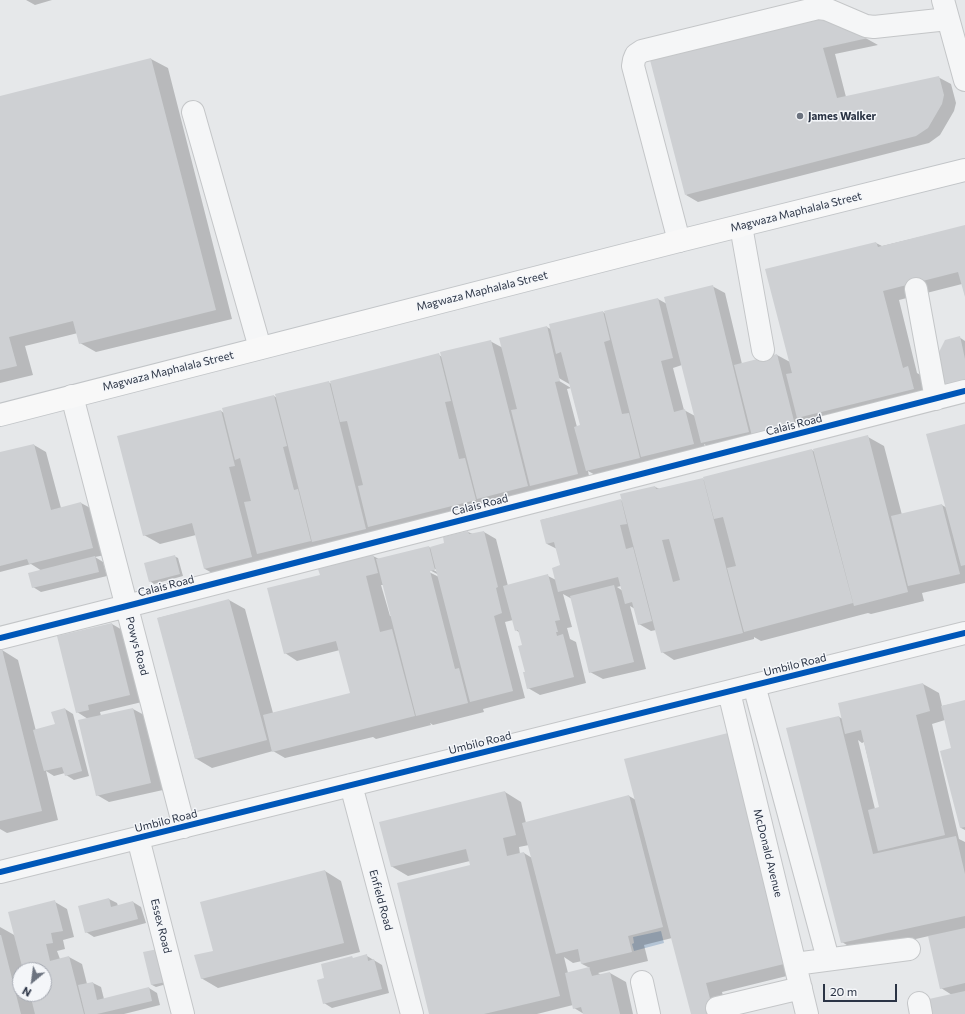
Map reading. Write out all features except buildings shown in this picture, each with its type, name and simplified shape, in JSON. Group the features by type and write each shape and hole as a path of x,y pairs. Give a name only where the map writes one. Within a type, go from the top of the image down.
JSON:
{"main road":[{"name":"Magwaza Maphalala Street","path":"0,415 679,241 965,170"}],"street":[{"path":"679,241 633,66 636,56 642,51 818,8 826,9 866,26 874,27 945,9 965,80"},
{"path":"193,112 260,348"},
{"path":"741,226 763,350"},
{"path":"916,289 936,399"},
{"name":"Calais Road","path":"0,638 965,391"},
{"name":"Powys Road","path":"72,396 184,827"},
{"name":"Umbilo Road","path":"0,872 965,633"},
{"path":"754,685 828,959"},
{"name":"McDonald Avenue","path":"729,692 807,1014"},
{"name":"Enfield Road","path":"351,785 412,1014"},
{"name":"Essex Road","path":"138,838 183,1014"},
{"path":"795,964 909,949"},
{"path":"642,982 649,1014"},
{"path":"717,1008 801,988"}],"water":[{"path":"661,931 664,943 634,951 632,944 634,943 633,937"}],"cycle path":[{"path":"0,638 965,391"},
{"path":"0,872 965,633"}],"place":[{"name":"James Walker","path":"800,116"}]}
